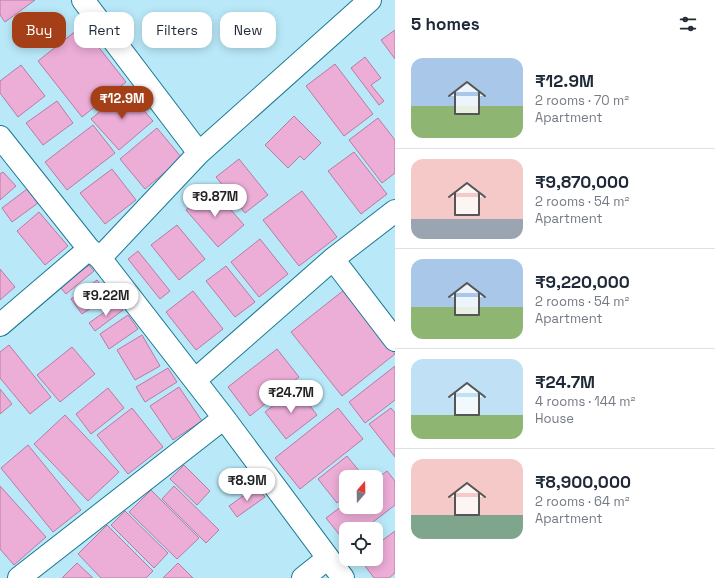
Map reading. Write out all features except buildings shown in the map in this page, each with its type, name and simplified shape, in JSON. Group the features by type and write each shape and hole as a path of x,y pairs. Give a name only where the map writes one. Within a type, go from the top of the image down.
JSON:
{"street":[{"path":"83,0 199,153"},
{"path":"0,325 95,254 199,153 370,0"},
{"path":"0,137 195,380 344,578"},
{"path":"195,380 333,259 395,211"},
{"path":"333,259 395,340"},
{"path":"19,578 224,418"},
{"path":"303,578 328,558"}]}
